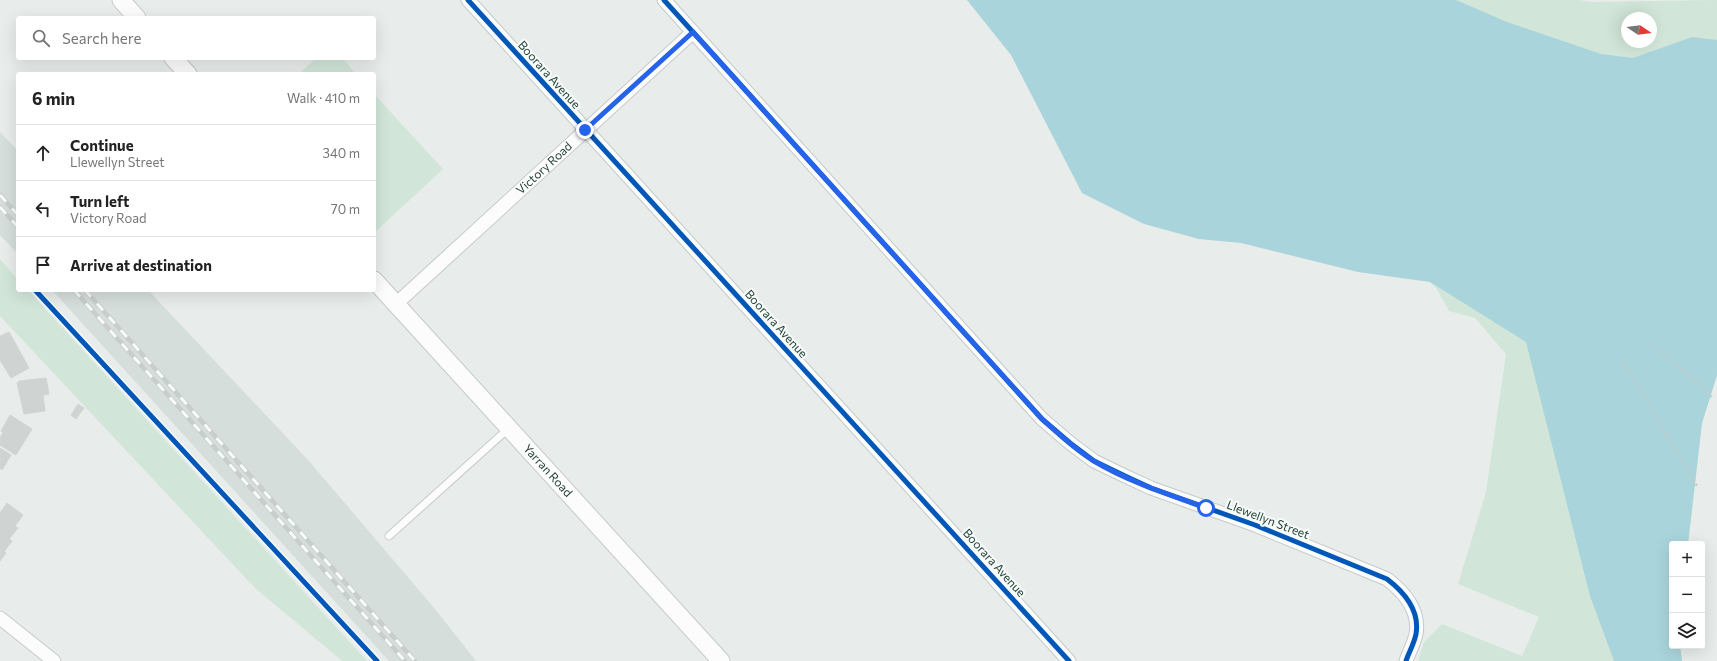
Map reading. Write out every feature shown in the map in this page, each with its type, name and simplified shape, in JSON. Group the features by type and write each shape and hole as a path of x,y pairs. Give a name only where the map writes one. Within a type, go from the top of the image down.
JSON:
{"street":[{"path":"121,0 135,16"},
{"name":"Boorara Avenue","path":"468,0 1069,661"},
{"name":"Llewellyn Street","path":"664,0 1042,419 1070,444 1094,461 1151,488 1255,525 1387,579 1401,590 1410,604 1416,623 1416,633 1406,661"},
{"name":"Victory Road","path":"396,304 693,32"},
{"path":"175,60 186,72"},
{"name":"Yarran Road","path":"376,282 510,427 722,661"},
{"path":"0,618 54,661"}],"lane":[{"path":"389,536 510,427"}],"path":[{"path":"1651,342 1713,398"},
{"path":"1622,359 1697,486"}],"shaded area":[{"path":"0,132 16,149 16,252 0,235"},
{"path":"54,292 150,292 309,461 435,609 476,661 389,661"}],"green space":[{"path":"1368,0 1579,0 1592,2 1717,0 1717,375 1702,423 1688,541 1669,541 1669,649 1680,649 1682,661 1418,661 1424,642 1442,624 1522,656 1539,617 1458,584 1486,492 1506,354 1475,318 1449,311 1436,288 1430,282"},
{"path":"314,60 344,60 354,72 301,72"},
{"path":"376,96 443,169 376,231"},
{"path":"0,259 16,278 16,292 30,292 367,661 342,661 255,588 0,316"}],"water":[{"path":"967,0 1456,0 1507,22 1601,54 1633,58 1692,37 1717,40 1717,375 1702,423 1688,541 1669,541 1669,649 1680,649 1682,661 1614,661 1590,596 1526,342 1430,282 1358,272 1241,243 1199,239 1144,224 1082,193 1011,55"}],"building":[{"path":"9,332 29,368 11,378 0,360 0,336"},
{"path":"46,378 49,394 43,395 45,411 24,414 17,383 19,381"},
{"path":"78,404 84,408 76,419 71,415"},
{"path":"10,415 32,429 16,455 0,445 0,438 3,433 1,431"},
{"path":"0,448 11,455 2,470 0,468"},
{"path":"7,503 23,515 15,526 18,528 9,539 12,541 4,552 6,553 0,561 0,513"}],"railway":[{"path":"0,195 16,213"},
{"path":"0,207 16,225"},
{"path":"76,292 405,661"},
{"path":"87,292 415,661"}],"cycle path":[{"path":"468,0 1069,661"},
{"path":"664,0 1042,419 1094,461 1125,476 1151,488 1255,525 1387,579 1405,596 1416,618 1416,634 1406,661"},
{"path":"37,292 377,661"}],"route":[{"path":"585,130 693,32 1042,419 1070,444 1094,461 1151,488 1206,508"}]}
